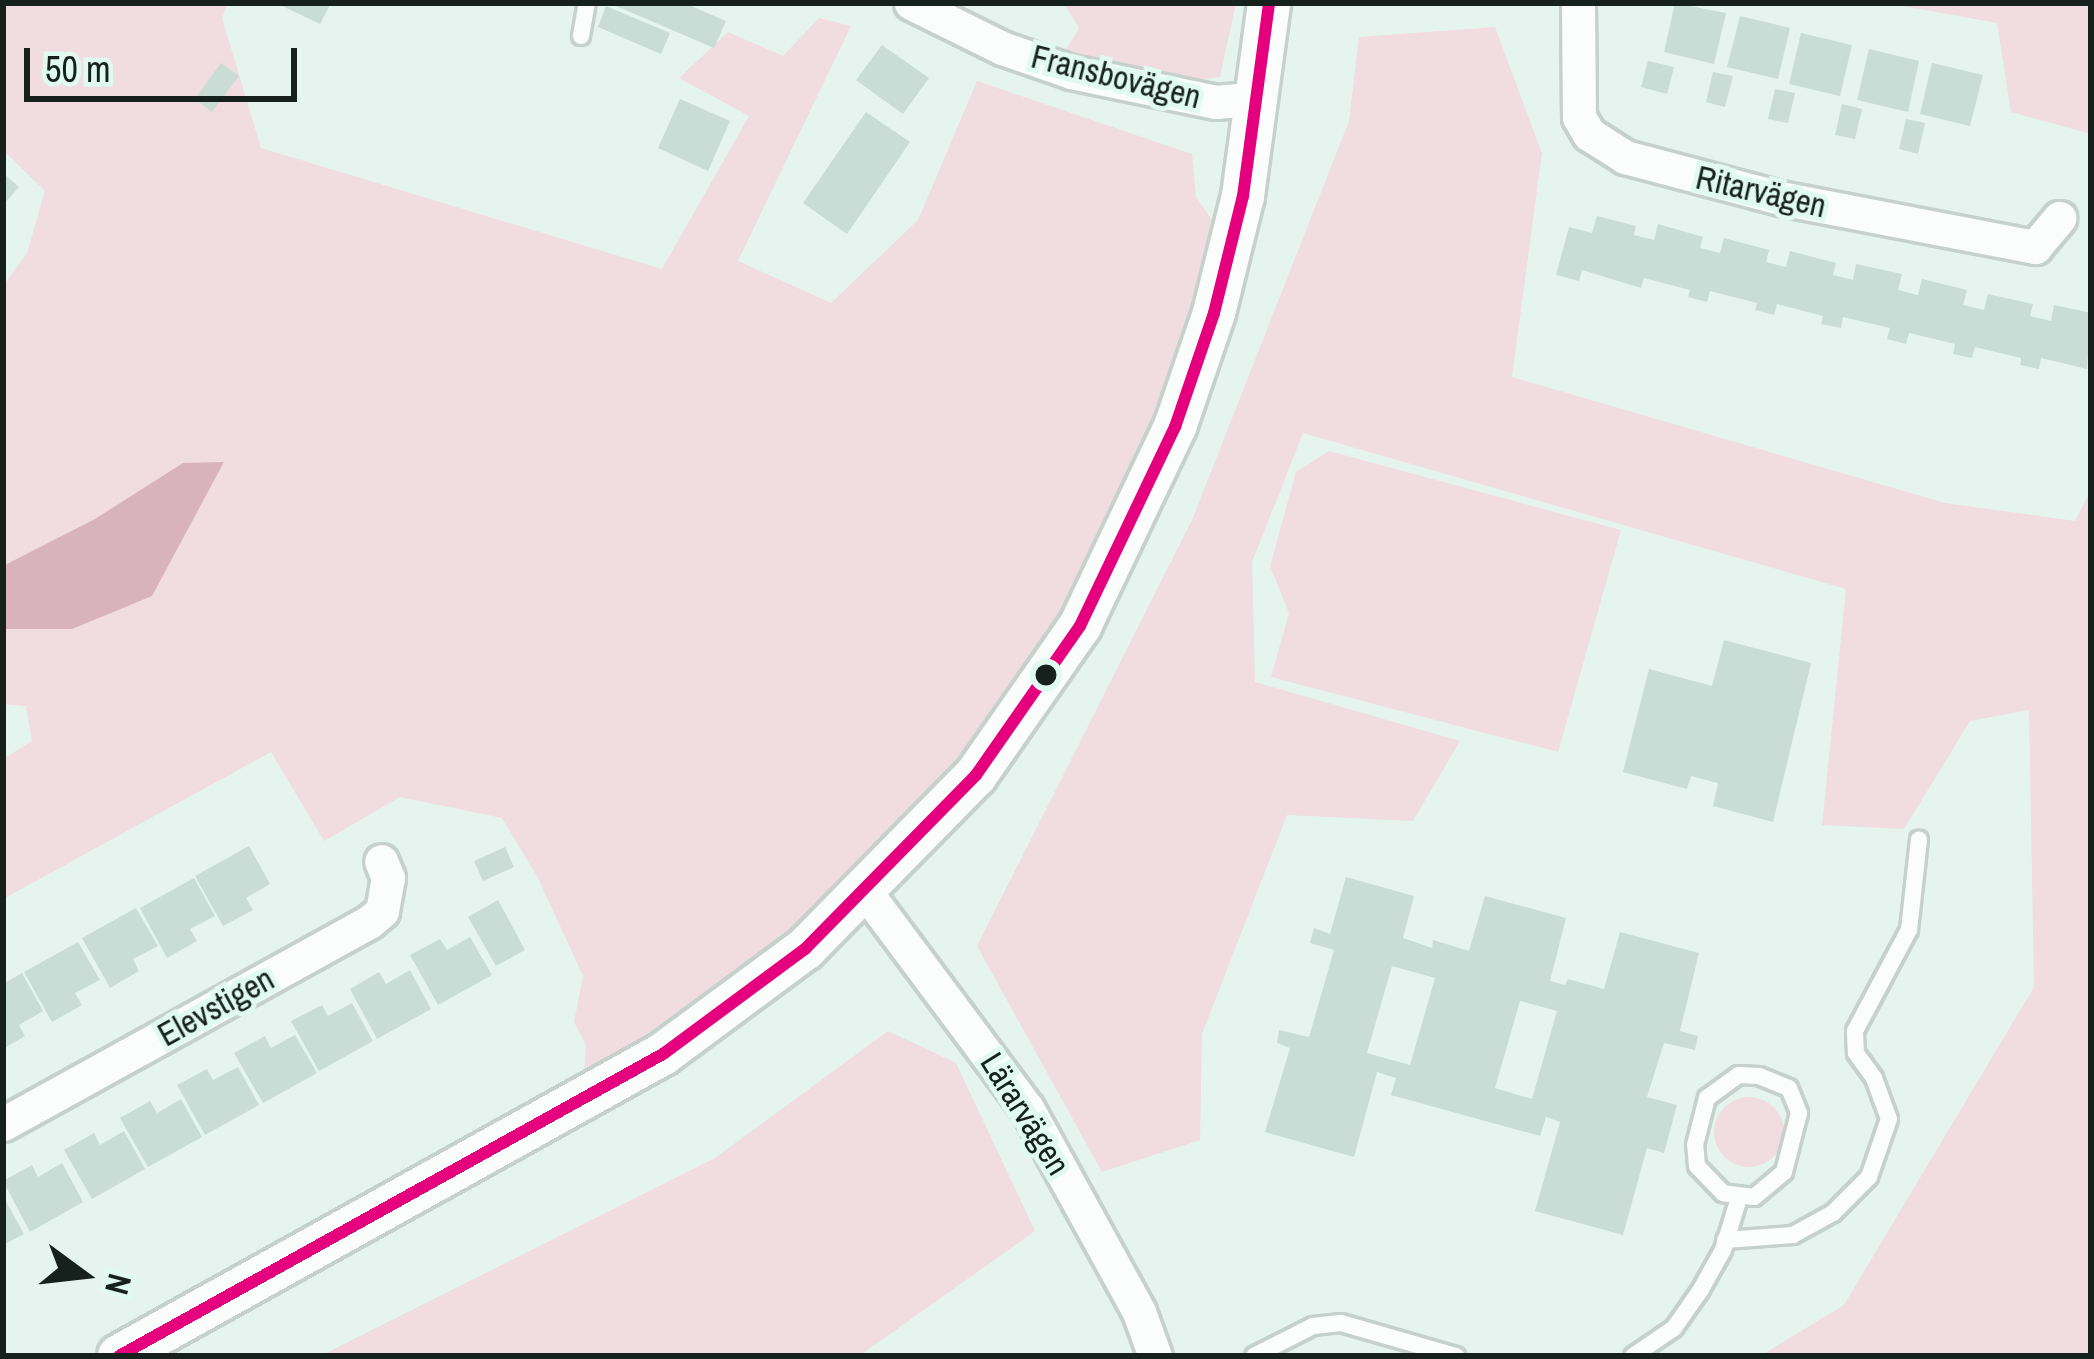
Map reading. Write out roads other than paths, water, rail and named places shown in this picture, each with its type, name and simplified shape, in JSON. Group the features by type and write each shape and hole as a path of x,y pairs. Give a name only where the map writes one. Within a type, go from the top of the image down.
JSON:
{"street":[{"name":"Fransbovägen","path":"911,3 1002,48 1071,72 1216,102 1260,98"},
{"path":"119,1356 630,1076 777,972 865,891 976,775 1032,703 1081,626 1175,427 1214,313 1260,98 1269,3"},
{"name":"Ritarvägen","path":"1578,3 1579,117 1589,134 1625,157 1780,198 2035,247 2059,218"},
{"name":"Elevstigen","path":"3,1124 369,922 382,911 388,878 381,861"},
{"name":"Lärarvägen","path":"865,891 1027,1108 1138,1312 1155,1356"}],"lane":[{"path":"580,36 586,3"},
{"path":"1725,1240 1793,1234 1833,1213 1869,1177 1889,1119 1874,1078 1856,1053 1855,1031 1909,930 1919,841"},
{"path":"1759,1076 1789,1088 1796,1101 1798,1126 1784,1172 1771,1188 1739,1198 1706,1181 1696,1166 1695,1145 1707,1098 1723,1082 1759,1076"},
{"path":"1633,1356 1674,1328 1725,1240 1739,1198"},
{"path":"1254,1356 1313,1326 1341,1323 1456,1356"}]}
